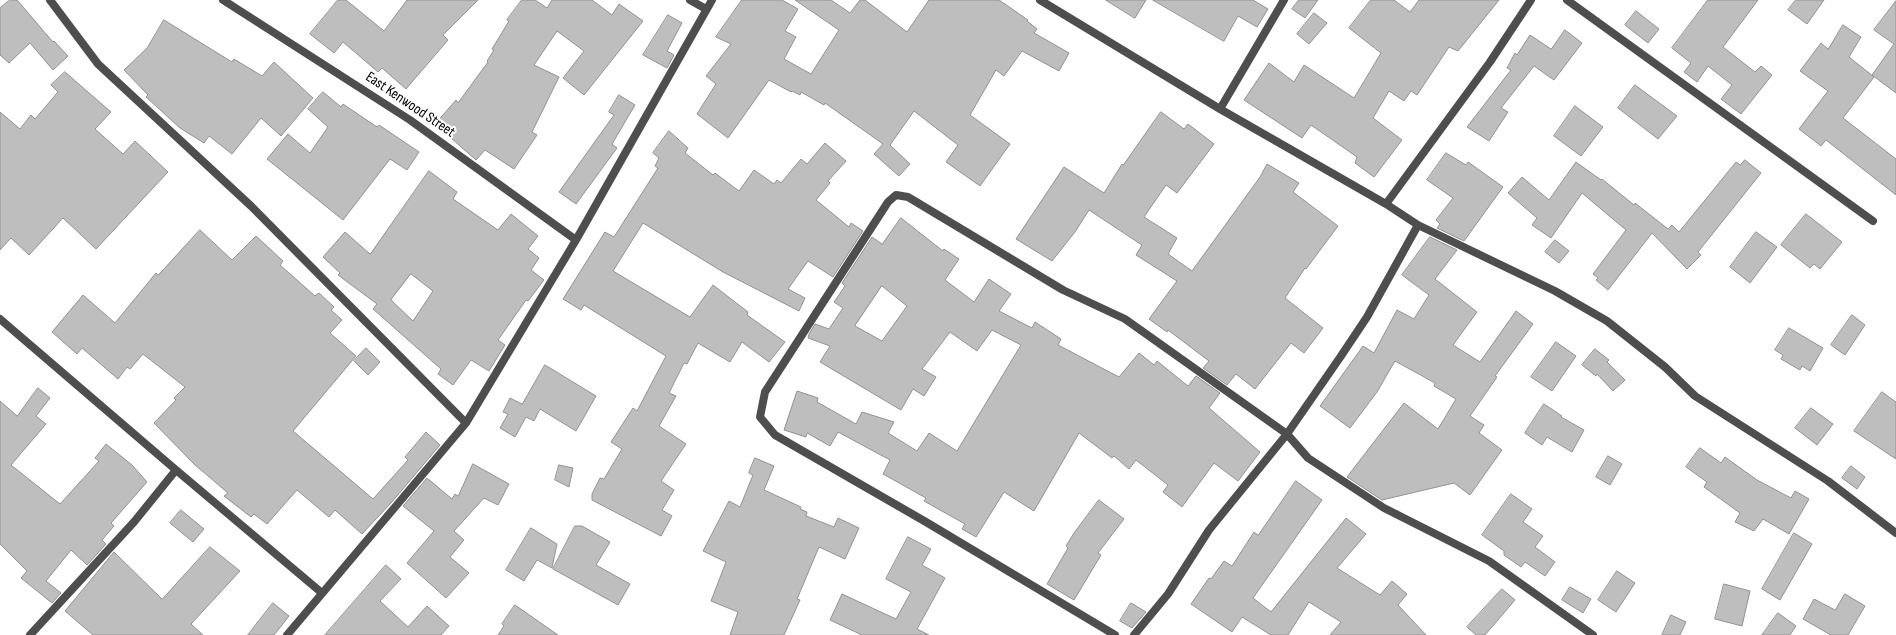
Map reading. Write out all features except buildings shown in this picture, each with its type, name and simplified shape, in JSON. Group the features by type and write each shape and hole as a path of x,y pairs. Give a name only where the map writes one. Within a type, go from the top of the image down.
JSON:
{"street":[{"path":"50,0 98,64 251,206 466,423"},
{"name":"East Kenwood Street","path":"223,0 410,120 576,240"},
{"path":"690,0 706,9"},
{"path":"286,635 466,423 576,240 712,0"},
{"path":"1040,0 1220,109 1386,204 1418,225 1555,291 1607,321 1665,367 1695,396 1828,480 1896,533"},
{"path":"1220,109 1284,0"},
{"path":"1386,204 1490,62 1531,0"},
{"path":"1567,0 1873,221"},
{"path":"1115,635 926,522 775,435 760,417 765,392 888,202 896,195 908,197 1063,290 1125,319 1287,434 1308,458 1384,508 1490,561 1593,635"},
{"path":"1134,635 1168,594 1209,530 1287,434 1367,316 1418,225"},
{"path":"0,319 322,593"},
{"path":"30,635 134,522 176,470"}]}
